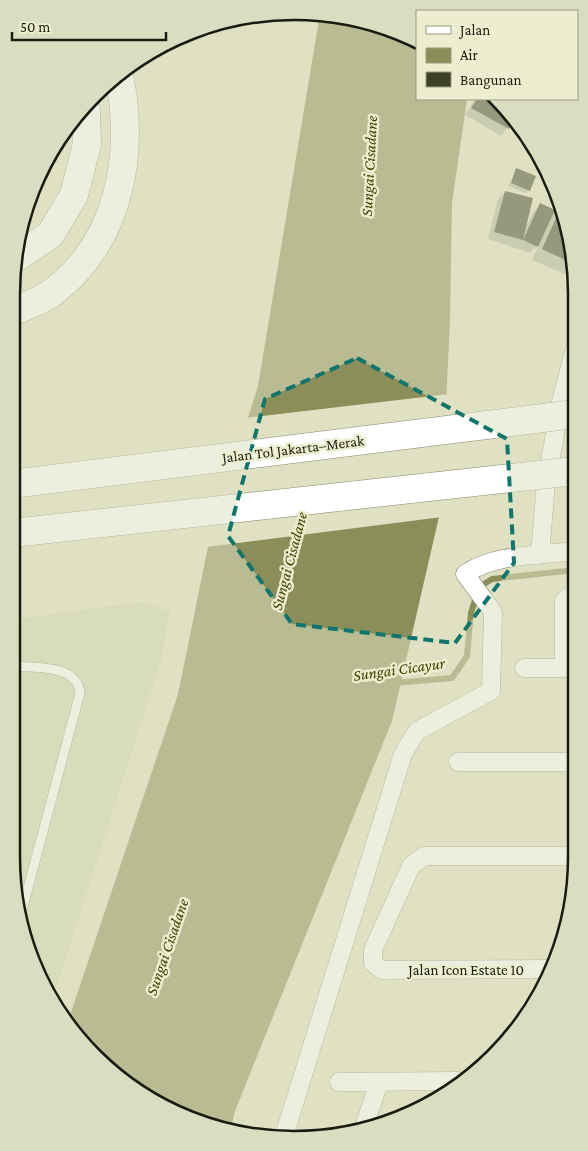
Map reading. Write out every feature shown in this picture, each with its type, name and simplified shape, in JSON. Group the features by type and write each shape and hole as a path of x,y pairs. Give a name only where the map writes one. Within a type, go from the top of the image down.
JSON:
{"main road":[{"path":"20,308 52,293 73,275 92,252 106,229 116,202 122,168 125,128 120,83"},
{"path":"23,253 50,235 74,195 87,144 86,115"},
{"name":"Jalan Tol Jakarta–Merak","path":"20,483 568,415"},
{"path":"20,532 568,472"}],"street":[{"path":"540,555 546,482 568,374"},
{"path":"286,1131 406,747 417,731 491,691 493,612 465,574 478,565 493,560 568,552"},
{"path":"568,598 564,601 568,646"},
{"path":"524,668 568,668"},
{"path":"458,762 568,762"},
{"name":"Jalan Icon Estate 10","path":"544,969 382,970 373,962 373,950 411,866 424,856 568,856"},
{"path":"339,1082 451,1081"},
{"path":"366,1122 379,1082"}],"lane":[{"path":"20,667 61,670 79,686 80,693 24,903"}],"highlighted area":[{"path":"357,358 507,439 514,563 455,643 292,624 228,536 265,399"}],"shaded area":[{"path":"141,602 170,611 161,661 55,991 41,962 29,928 22,893 20,857 20,619"}],"water":[{"name":"Sungai Cisadane","path":"319,21 365,29 399,41 416,49 416,100 467,100 452,203 450,320 441,508 392,721 235,1111 232,1124 189,1110 142,1085 100,1051 70,1015 178,694 210,537 258,386"}],"pier":[{"path":"449,394 442,517 206,547 245,418"}],"building":[{"path":"476,100 488,100 510,126 509,129 471,108"},
{"path":"516,168 536,176 530,191 511,183"},
{"path":"505,191 533,198 523,240 494,232"},
{"path":"540,203 554,210 538,247 523,240"},
{"path":"557,216 566,260 542,249"}],"waterway":[{"name":"Sungai Cicayur","path":"394,683 452,678 467,656 471,613 479,587 492,579 568,571"}]}
